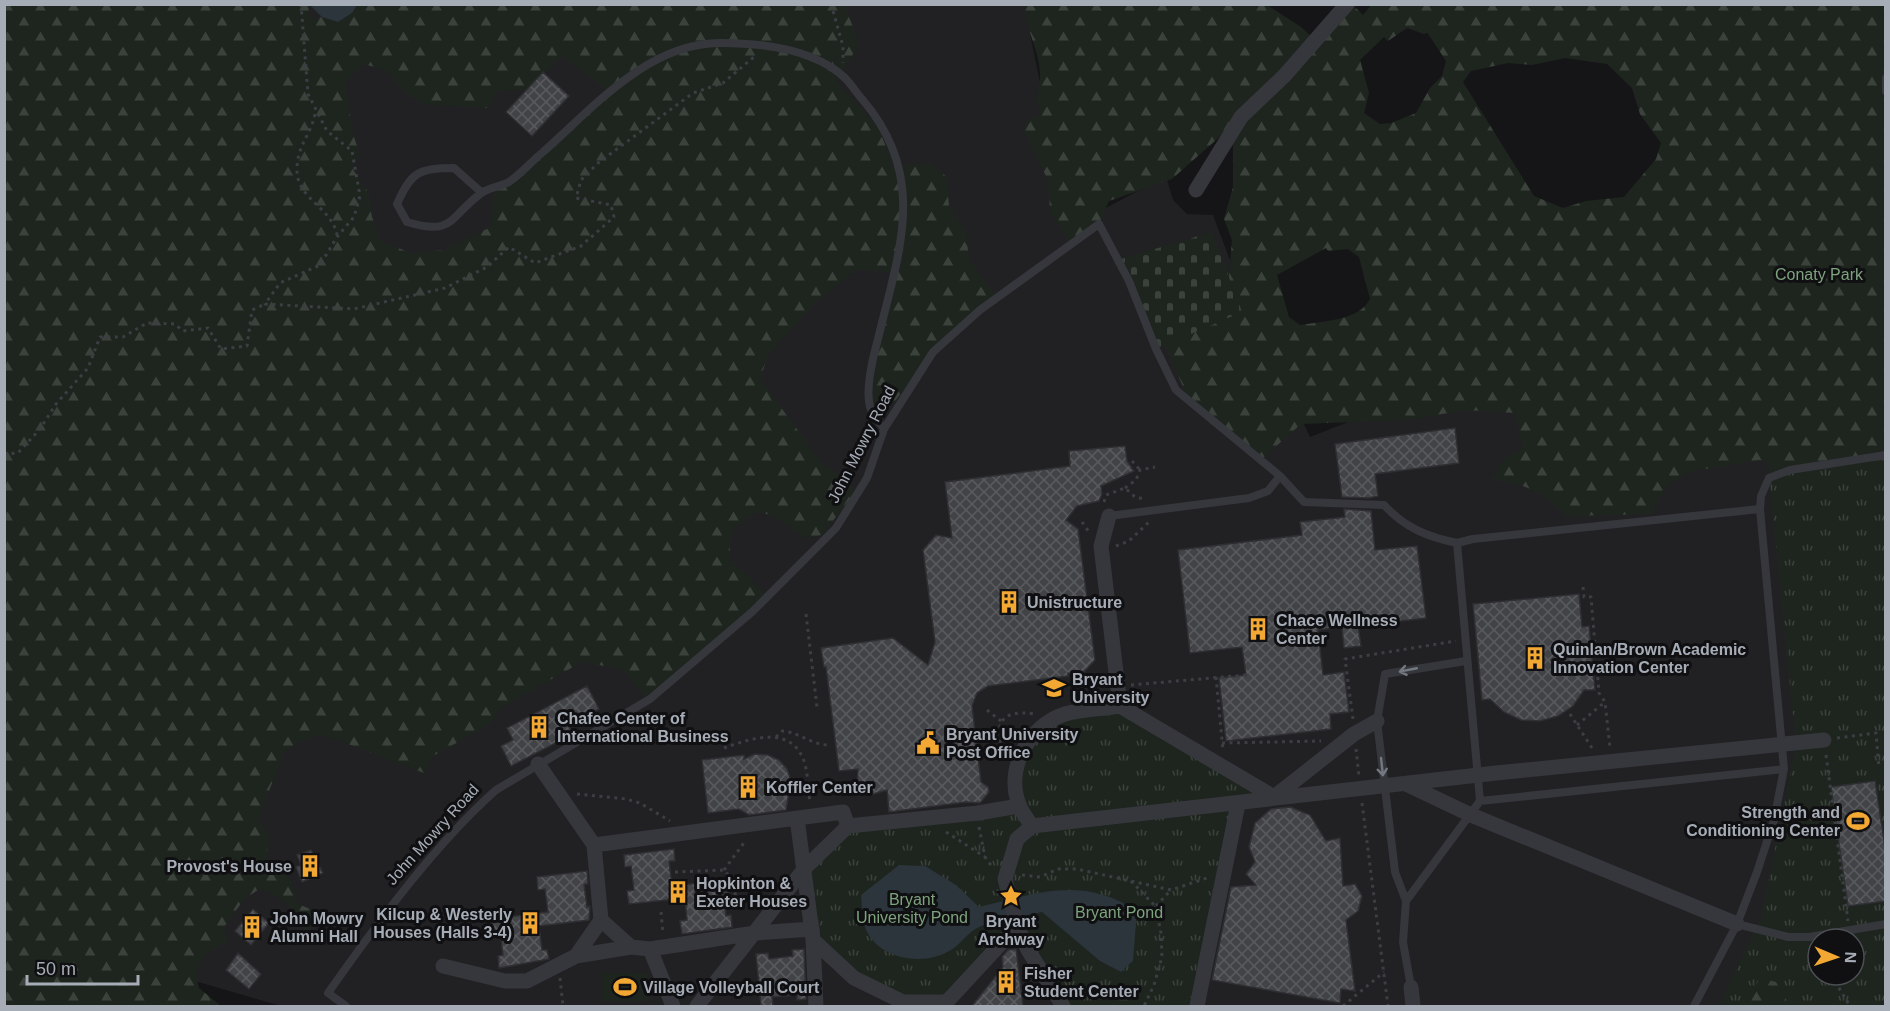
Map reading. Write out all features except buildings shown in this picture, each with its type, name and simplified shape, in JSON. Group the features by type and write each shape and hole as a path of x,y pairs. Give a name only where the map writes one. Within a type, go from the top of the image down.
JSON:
{"street":[{"path":"1196,190 1241,117 1285,75 1347,4"},
{"path":"1109,516 1101,546 1120,706"},
{"path":"1032,826 1019,806 1014,774 1023,747 1044,724 1065,714 1120,706 1274,797"},
{"path":"1274,797 1347,740 1377,721"},
{"path":"1063,1006 1028,950 1017,926 1009,895 1006,875 1017,839 1032,826 1166,809 1238,804 1274,797 1824,740"},
{"path":"538,764 594,845 601,921 576,956"},
{"path":"1408,784 1471,815 1737,924"},
{"path":"1197,1006 1238,804"},
{"path":"697,1006 805,868 848,826 978,813 1019,806"},
{"path":"594,845 843,812 848,826"},
{"path":"804,817 805,868 816,1006"},
{"path":"601,921 631,947"},
{"path":"443,966 505,981 527,981 576,956 631,947 658,948 755,933 812,934 854,978 903,1004 945,1004 1017,926"},
{"path":"658,948 673,1006"},
{"path":"1411,987 1413,1006"}],"lane":[{"path":"481,192 454,168 431,168 407,181 397,204 407,222 428,228 450,224 481,192 509,182 602,99 642,68 676,50 719,43 766,46 812,58 843,77 878,117 896,154 905,204 900,255 870,368 870,407 884,429"},
{"path":"1886,78 1886,90"},
{"name":"John Mowry Road","path":"346,1006 328,993 370,934 475,809 496,790 650,699 752,612 836,528 867,478 884,429 933,352 980,310 1099,224 1129,281 1156,349 1176,390 1280,476 1304,502 1384,506 1400,522 1430,535 1457,543"},
{"path":"1694,1006 1737,924 1774,820 1784,769 1760,509 1761,496 1769,478 1790,470 1886,455"},
{"path":"1109,516 1249,498 1268,491 1280,476"},
{"path":"1406,901 1480,801 1457,543 1473,538 1760,509"},
{"path":"1411,987 1403,942 1406,901 1395,872 1377,721 1385,674 1466,661"},
{"path":"1480,801 1784,769"},
{"path":"1737,924 1788,937 1806,937"},
{"path":"1858,927 1886,924"}],"path":[{"path":"831,4 843,46 843,77"},
{"path":"316,112 311,132 300,146 296,172 308,197 335,224 337,237"},
{"path":"4,454 18,453 40,429 56,404 88,368 100,337 123,338 147,322 175,324 183,331 208,328 221,349 248,346 252,310 265,304"},
{"path":"1132,462 1140,470"},
{"path":"1140,470 1155,468"},
{"path":"1125,488 1136,480 1140,470"},
{"path":"1082,522 1101,546 1116,546 1129,541 1151,521"},
{"path":"1582,587 1584,597 1591,597 1599,693 1605,702 1606,762"},
{"path":"806,614 817,707"},
{"path":"1117,687 1245,675"},
{"path":"1216,677 1225,768"},
{"path":"1577,725 1605,702"},
{"path":"987,710 1001,721"},
{"path":"1017,765 1005,758 1000,745 997,732 1001,721 1012,714 1026,713 1038,715 1044,724"},
{"path":"1570,714 1606,762"},
{"path":"776,737 782,731 790,732 817,745 829,745"},
{"path":"1849,927 1824,740 1876,733 1879,768"},
{"path":"724,748 752,738 776,737 798,751 805,764 804,817"},
{"path":"1222,743 1347,740"},
{"path":"557,792 626,798 640,803 689,832"},
{"path":"978,813 985,856"},
{"path":"925,819 985,856 1006,875 1040,877 1058,869 1077,869 1171,890"},
{"path":"724,870 758,824"},
{"path":"675,872 724,870"},
{"path":"724,870 734,882 736,903 758,902 776,907"},
{"path":"1144,1006 1154,985 1162,957 1156,907 1161,898 1171,890 1223,872"},
{"path":"1130,880 1156,907"},
{"path":"658,948 661,912"},
{"path":"559,964 563,1006"},
{"path":"1343,1006 1384,972"},
{"path":"1838,987 1850,1006"}],"shaded area":[{"name":"Bryant University","path":"295,5 1024,5 1070,227 1166,176 1173,200 1187,214 1213,215 1245,300 1310,437 1590,327 1885,5 1885,1006 281,1006 174,975"},
{"path":"310,5 357,5 352,13 338,22 322,17"},
{"path":"899,865 925,866 956,885 979,907 1059,890 1098,893 1117,900 1137,911 1133,961 1121,972 1100,961 1042,912 979,927 951,950 940,955 915,959 890,953 871,938 865,927 861,895"}],"green space":[{"path":"353,4 844,5 860,44 835,80 878,127 894,167 928,163 946,176 949,206 966,232 969,260 996,296 942,338 887,412 873,401 876,356 894,296 891,272 855,270 814,304 768,355 760,379 824,466 847,478 855,492 822,535 807,538 775,517 759,511 732,529 729,558 754,582 766,599 647,698 622,669 582,662 500,708 490,724 433,756 424,773 325,735 310,737 285,750 258,819 269,838 268,859 290,880 298,904 315,911 310,930 306,932 288,905 275,895 260,889 245,898 224,927 227,942 207,953 195,971 199,988 221,1006 5,1006 5,5 308,5 310,20 346,10","holes":["562,56 609,91 511,182 494,189 491,227 444,250 411,253 381,241 372,217 368,192 352,168 360,155 353,134 345,82 363,64 387,70 404,91 421,104 488,108 498,90 528,90"]},
{"path":"1372,4 1885,5 1885,452 1780,470 1760,460 1687,472 1666,486 1651,514 1567,516 1533,490 1492,480 1504,459 1523,449 1516,413 1466,410 1406,420 1301,424 1262,459 1188,398 1159,332 1228,287 1232,240 1224,219 1233,187 1233,146 1225,132 1172,179 1109,201 1098,226 1069,240 1050,210 1048,180 1024,132 1026,122 1040,115 1041,110 1038,101 1039,64 1024,5 1267,5 1301,27 1315,40 1353,5 1363,15","holes":["1407,28 1424,34 1427,32 1446,61 1442,76 1430,88 1416,113 1391,123 1380,124 1364,113 1369,93 1360,60 1384,37 1388,41","1565,58 1607,64 1632,88 1640,114 1661,143 1656,159 1624,197 1586,201 1563,208 1534,196 1463,82 1471,71 1508,63 1532,65","1326,248 1328,251 1348,249 1359,257 1370,299 1358,312 1349,316 1300,325 1289,317 1277,275"]},
{"name":"Conaty Park","path":"1885,11 1885,1006 1719,1006 1761,918 1796,745 1769,478 1766,378"},
{"path":"1212,232 1242,312 1156,349 1118,260"},
{"path":"1120,706 1274,797 1237,804 1197,1006 1063,1006 1017,927 946,1002 903,1002 854,978 813,940 805,868 848,826 1019,806 1014,774 1044,724"},
{"name":"Village Volleyball Court","path":"603,973 648,974 648,1001 602,1001"},
{"path":"1760,978 1776,982 1790,1006 1743,1006"}],"place":[{"name":"Unistructure","path":"1009,602"},
{"name":"Chace Wellness Center","path":"1258,629"},
{"name":"Quinlan/Brown Academic Innovation Center","path":"1535,658"},
{"name":"Bryant University","path":"1054,688"},
{"name":"Chafee Center of International Business","path":"539,727"},
{"name":"Bryant University Post Office","path":"928,743"},
{"name":"Koffler Center","path":"748,787"},
{"name":"Strength and Conditioning Center","path":"1858,821"},
{"name":"Provost's House","path":"310,866"},
{"name":"Hopkinton & Exeter Houses","path":"678,892"},
{"name":"Bryant Archway","path":"1011,896"},
{"name":"Kilcup & Westerly Houses (Halls 3-4)","path":"530,923"},
{"name":"John Mowry Alumni Hall","path":"252,927"},
{"name":"Fisher Student Center","path":"1006,982"},
{"name":"Village Volleyball Court","path":"625,987"}],"park label":[{"name":"Bryant University Pond","path":"912,908"},
{"name":"Bryant Pond","path":"1119,912"}]}
